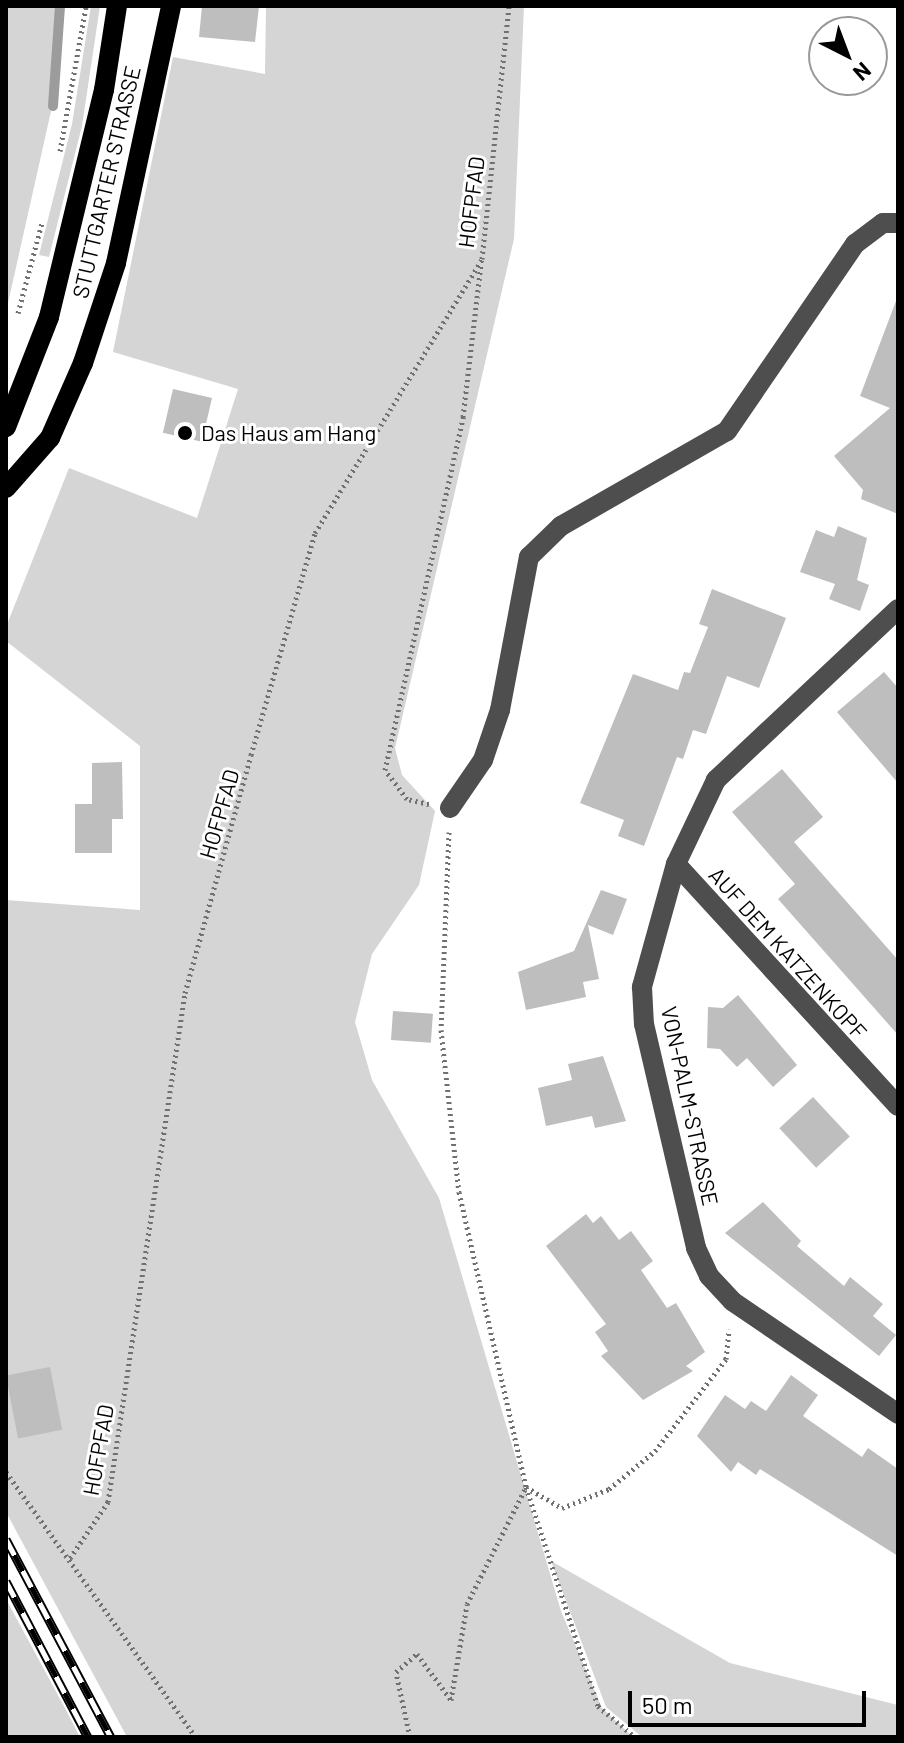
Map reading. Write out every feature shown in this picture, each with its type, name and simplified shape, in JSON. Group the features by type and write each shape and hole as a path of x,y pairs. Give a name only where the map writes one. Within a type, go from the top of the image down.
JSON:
{"main road":[{"path":"6,427 49,317 104,90 117,6"},
{"name":"STUTTGARTER STRASSE","path":"6,488 50,438 83,363 116,263 171,6"}],"street":[{"path":"450,808 483,760 500,710 529,557 561,526 727,431 855,244 883,223 898,223"},
{"name":"VON-PALM-STRASSE","path":"898,609 735,755 716,780 676,864 647,962 644,1024 696,1248 732,1301 898,1414"},
{"name":"AUF DEM KATZENKOPF","path":"676,864 898,1106"}],"path":[{"path":"57,164 86,6"},
{"name":"HOFPFAD","path":"70,1558 108,1502 185,993 315,533 482,259 509,6"},
{"path":"18,313 43,218"},
{"path":"482,259 463,417 385,770 407,799 450,808 443,1045 459,1192 526,1487 598,1706 635,1737"},
{"path":"526,1487 562,1508 609,1489 655,1451 726,1359 732,1301"},
{"path":"6,1472 196,1737"},
{"path":"410,1737 396,1672 417,1654 451,1700 467,1604 526,1487"},
{"path":"291,1737 302,1737"}],"shaded area":[{"path":"6,6 65,6 56,89 6,312"},
{"path":"91,6 100,6 82,126 49,257 39,255 72,124"},
{"path":"266,6 524,6 514,239 395,748 402,775 435,811 419,885 372,954 355,1022 372,1080 439,1198 561,1611 602,1708 633,1737 127,1737 6,1512 6,900 140,910 140,746 6,641 6,627 69,468 197,518 238,389 113,352 173,57 265,74"},
{"path":"551,1561 730,1663 898,1705 898,1737 642,1737 606,1707"},
{"path":"6,1599 66,1710 80,1737 6,1737"}],"building":[{"path":"202,6 259,6 255,42 199,37"},
{"path":"896,301 898,514 861,499 863,490 834,456 890,408 860,396"},
{"name":"Das Haus am Hang","path":"173,389 212,398 202,442 163,433"},
{"path":"838,526 867,538 857,580 869,585 860,611 829,599 835,584 800,572 816,530 834,537"},
{"path":"712,589 786,618 759,688 727,676 706,734 693,730 683,759 677,757 644,846 618,836 624,820 580,803 633,674 678,690 684,672 690,673 708,627 699,624"},
{"path":"884,672 898,688 898,783 837,712"},
{"path":"122,762 123,819 112,819 112,853 75,853 75,804 92,804 92,763"},
{"path":"782,769 823,817 794,842 898,960 898,1035 778,899 795,884 732,812"},
{"path":"601,890 627,899 613,935 588,925 599,979 583,982 586,997 526,1010 518,972 574,951"},
{"path":"738,995 797,1065 773,1087 747,1058 737,1067 720,1049 707,1048 708,1007 723,1008"},
{"path":"393,1011 433,1014 431,1043 391,1040"},
{"path":"603,1056 626,1121 595,1128 592,1116 546,1126 538,1088 572,1080 568,1064"},
{"path":"813,1097 850,1136 816,1168 779,1128"},
{"path":"763,1202 801,1241 797,1246 844,1286 850,1277 883,1304 873,1316 896,1335 879,1356 725,1233"},
{"path":"586,1214 593,1223 601,1216 619,1240 631,1231 653,1261 641,1270 667,1308 676,1303 705,1352 686,1366 693,1371 643,1400 601,1356 608,1351 595,1332 606,1324 546,1246"},
{"path":"50,1367 62,1430 18,1438 6,1376"},
{"path":"791,1375 818,1395 803,1416 862,1457 868,1448 898,1469 898,1556 760,1469 756,1475 738,1462 731,1472 697,1436 725,1395 745,1409 751,1401 766,1411"}],"waterway":[{"path":"53,106 60,6"}],"railway":[{"path":"6,1539 111,1737"},
{"path":"6,1581 88,1737"}],"place":[{"name":"Das Haus am Hang","path":"185,433"}]}
